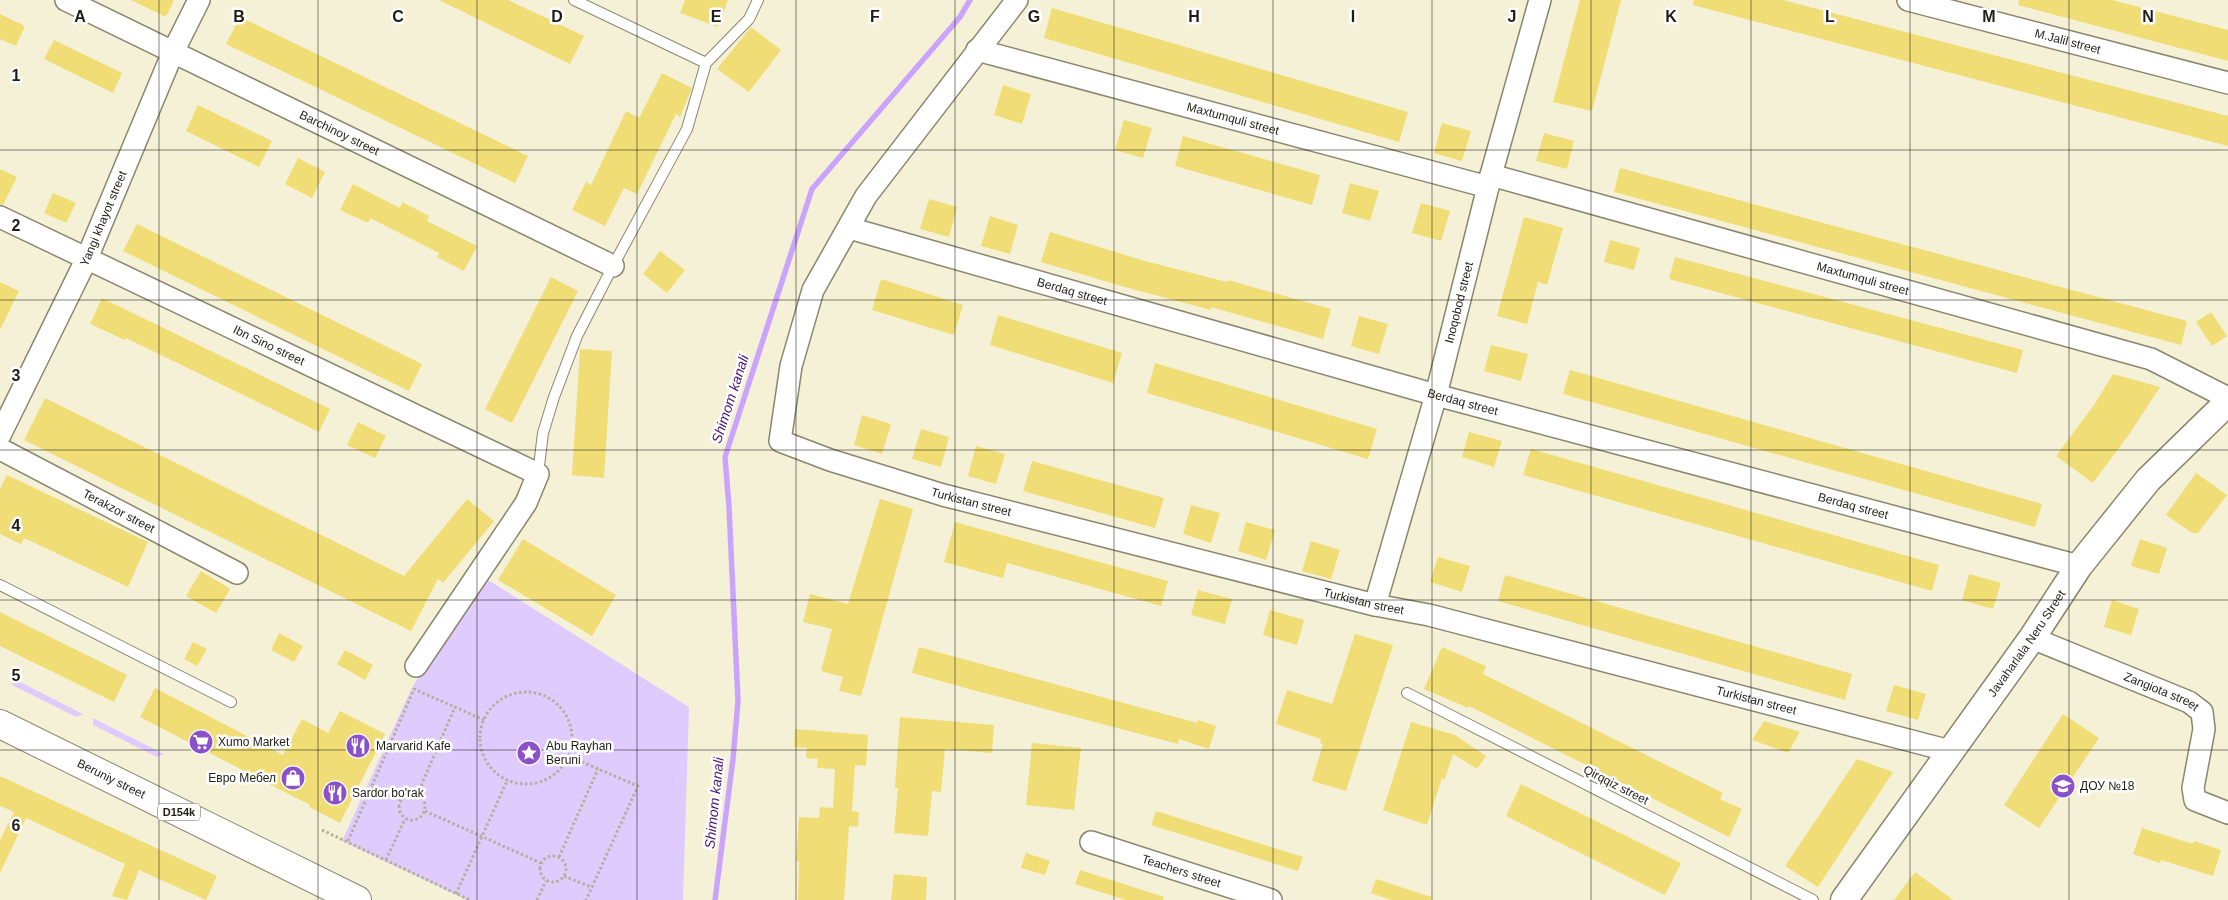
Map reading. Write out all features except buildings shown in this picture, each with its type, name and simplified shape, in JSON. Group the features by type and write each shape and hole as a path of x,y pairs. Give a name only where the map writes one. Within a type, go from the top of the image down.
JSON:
{"main road":[{"name":"Beruniy street","path":"0,724 357,900"}],"street":[{"name":"Barchinoy street","path":"66,0 613,266"},
{"name":"Yangi khayot street","path":"0,434 87,258 174,52 199,0"},
{"path":"849,228 866,196 1017,0"},
{"name":"Inoqobod street","path":"1375,605 1436,395 1490,181 1540,0"},
{"name":"M.Jalil street","path":"1908,0 2228,82"},
{"name":"Maxtumquli street","path":"977,50 1490,181 2151,359 2228,398"},
{"name":"Ibn Sino street","path":"0,217 538,474"},
{"name":"Berdaq street","path":"849,228 1436,395 2079,566"},
{"name":"Turkistan street","path":"849,228 813,290 792,366 780,441 830,460 943,495 1375,605 1429,615 1950,751"},
{"name":"Javaharlala Neru Street","path":"1844,900 2032,638 2079,566 2148,480 2228,402"},
{"name":"Terakzor street","path":"0,449 237,573"},
{"path":"416,666 516,519 526,503 538,474"},
{"name":"Zangiota street","path":"2032,638 2189,702 2202,712 2204,729 2193,788 2195,800 2228,813"},
{"name":"Teachers street","path":"1091,842 1271,900"}],"lane":[{"path":"574,0 706,63"},
{"path":"538,474 544,433 554,397 577,336 687,129 706,63 749,19 758,0"},
{"path":"0,586 231,702"},
{"name":"Qirqqiz street","path":"1407,693 1813,900"}],"path":[{"path":"348,841 414,689 484,720"},
{"path":"528,692 543,696 555,703 565,714 571,728 572,742 568,756 560,769 549,778 536,784 507,781 494,772 484,759 480,744 480,728 486,713 497,702 511,694 528,692"},
{"path":"417,794 455,707"},
{"path":"568,756 638,786 586,900"},
{"path":"559,857 598,769"},
{"path":"456,894 507,781"},
{"path":"371,788 401,800"},
{"path":"408,794 417,794 424,800 425,811 418,819 405,819 400,812 401,800 408,794"},
{"path":"425,811 541,864"},
{"path":"386,860 405,819"},
{"path":"322,830 470,900"},
{"path":"549,856 559,857 566,866 564,876 555,882 546,880 540,874 541,864 549,856"},
{"path":"564,876 591,887"},
{"path":"537,900 546,880"}],"shaded area":[{"path":"482,576 689,707 683,900 467,900 342,841 411,690 434,650"},
{"path":"12,678 83,714 76,717 12,685"},
{"path":"93,718 164,754 157,757 93,725"}],"waterway":[{"name":"Shimom kanali","path":"715,900 733,759 738,701 725,457 812,189 960,17 970,0"}],"place":[{"name":"Xumo Market","path":"201,742"},
{"name":"Marvarid Kafe","path":"358,746"},
{"name":"Abu Rayhan Beruni","path":"529,753"},
{"name":"Евро Мебел","path":"293,778"},
{"name":"ДОУ №18","path":"2063,786"},
{"name":"Sardor bo'rak","path":"335,793"}]}
